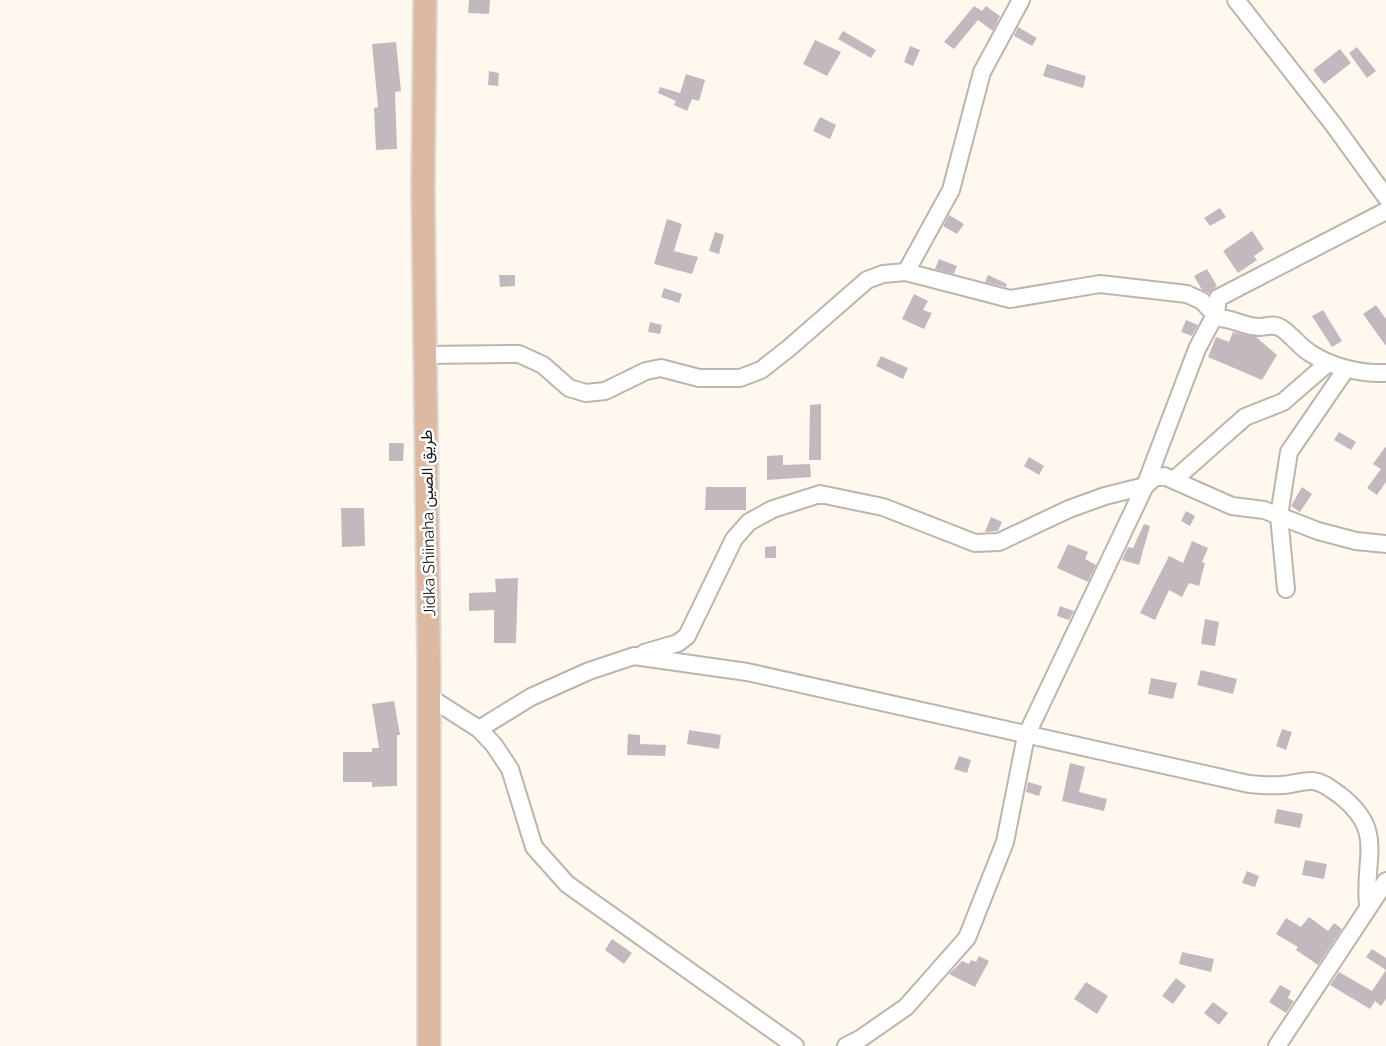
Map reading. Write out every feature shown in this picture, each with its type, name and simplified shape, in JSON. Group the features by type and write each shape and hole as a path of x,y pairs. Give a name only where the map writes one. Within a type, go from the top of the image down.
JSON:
{"main road":[{"name":"Jidka Shiinaha طريق الصين","path":"425,0 423,189 429,697 429,1046"}],"street":[{"path":"906,272 951,190 982,72 1021,0"},
{"path":"1236,0 1333,124 1386,197"},
{"path":"846,1046 906,1007 967,938 1005,842 1026,736 1145,486 1197,349 1215,313 1218,298 1386,211"},
{"path":"426,355 519,354 543,365 569,388 586,393 605,391 646,371 661,368 699,378 740,378 761,370 867,280 883,274 906,272 1010,298 1100,284 1187,294 1202,301 1218,318 1231,318 1257,327 1274,324 1309,353 1328,363 1346,369 1386,373"},
{"path":"1175,479 1245,417 1283,402 1328,363"},
{"path":"1286,589 1279,516 1289,452 1346,369"},
{"path":"479,729 531,697 589,670 664,649 687,636 734,538 749,522 773,509 820,494 884,507 946,529 964,540 987,544 999,542 1078,506 1145,486 1154,478 1164,476 1232,506 1256,508 1346,538 1386,544"},
{"path":"634,656 747,672 1249,784 1282,785 1311,780 1324,783 1355,809 1368,828 1370,853 1366,879 1368,905"},
{"path":"429,697 479,729 510,769 534,847 567,884 795,1046"},
{"path":"1277,1046 1386,881"}],"building":[{"path":"469,0 490,0 489,14 468,13"},
{"path":"974,6 982,11 986,6 1000,16 993,31 978,20 954,49 944,42"},
{"path":"1018,27 1037,38 1032,46 1014,36"},
{"path":"843,31 876,50 871,58 838,39"},
{"path":"815,40 841,52 827,76 803,64"},
{"path":"396,42 401,91 395,92 397,149 376,150 374,108 378,107 372,44"},
{"path":"910,46 920,50 913,66 904,62"},
{"path":"1357,47 1376,71 1367,78 1349,53"},
{"path":"1340,49 1351,63 1324,84 1313,70"},
{"path":"1047,64 1086,76 1083,88 1043,76"},
{"path":"489,71 499,73 498,86 488,85"},
{"path":"686,74 705,80 699,101 692,99 687,111 674,105 676,101 658,93 660,87 680,93"},
{"path":"820,117 836,125 830,139 813,131"},
{"path":"1220,208 1226,217 1210,226 1204,218"},
{"path":"949,215 964,224 957,234 943,226"},
{"path":"667,219 682,224 674,251 698,257 692,274 654,264"},
{"path":"1252,231 1264,249 1254,256 1257,260 1238,273 1223,251"},
{"path":"715,232 724,235 719,254 709,251"},
{"path":"939,259 957,266 954,274 935,269"},
{"path":"1207,269 1217,286 1209,293 1202,290 1194,276"},
{"path":"499,275 515,275 515,286 500,287"},
{"path":"988,275 1007,284 1006,287 985,282"},
{"path":"664,288 682,294 679,303 661,297"},
{"path":"914,294 928,301 923,310 932,313 924,329 902,319"},
{"path":"1376,305 1386,319 1386,346 1363,314"},
{"path":"1323,310 1342,341 1332,347 1312,316"},
{"path":"1186,320 1198,325 1192,336 1181,332"},
{"path":"650,322 662,325 660,334 648,332"},
{"path":"1233,332 1256,337 1277,355 1262,380 1208,357 1216,337 1229,342"},
{"path":"881,356 908,368 903,379 876,366"},
{"path":"821,404 821,460 809,460 810,405"},
{"path":"1339,432 1356,442 1351,450 1334,440"},
{"path":"389,443 404,443 403,461 389,461"},
{"path":"1386,446 1386,482 1377,495 1367,488 1381,469 1373,464"},
{"path":"783,455 783,465 810,464 811,477 767,480 767,456"},
{"path":"1029,457 1044,466 1039,475 1024,466"},
{"path":"706,487 746,487 746,510 705,510"},
{"path":"1302,487 1312,494 1300,512 1291,506"},
{"path":"341,508 364,508 365,546 342,547"},
{"path":"1186,511 1195,516 1190,526 1181,521"},
{"path":"991,517 1002,522 998,531 985,532"},
{"path":"1144,524 1150,526 1139,565 1122,560 1128,547 1133,548"},
{"path":"1192,541 1208,548 1202,562 1205,563 1199,586 1189,583 1182,597 1169,590 1155,620 1140,613 1169,556 1183,563"},
{"path":"1068,544 1088,552 1085,559 1096,565 1088,582 1057,568"},
{"path":"776,546 776,558 765,558 765,547"},
{"path":"518,578 516,643 494,643 494,610 469,611 469,593 496,592 495,579"},
{"path":"1060,606 1074,611 1069,620 1057,616"},
{"path":"1205,619 1219,622 1215,646 1201,644"},
{"path":"1201,670 1237,679 1233,694 1197,685"},
{"path":"1151,678 1177,683 1173,699 1148,694"},
{"path":"394,701 400,735 397,735 397,786 372,787 372,782 343,782 343,752 372,752 372,748 379,748 372,704"},
{"path":"1282,729 1292,732 1286,750 1276,746"},
{"path":"689,730 721,735 719,749 687,744"},
{"path":"628,734 640,735 640,744 666,745 665,756 627,755"},
{"path":"959,756 971,760 967,773 954,769"},
{"path":"1070,763 1085,767 1079,792 1107,799 1104,811 1062,801"},
{"path":"1028,782 1042,786 1039,796 1026,792"},
{"path":"1277,809 1303,814 1300,828 1274,823"},
{"path":"1305,860 1327,864 1324,879 1302,875"},
{"path":"1247,871 1259,876 1255,887 1242,883"},
{"path":"1309,917 1328,931 1334,923 1342,929 1318,965 1296,950 1298,947 1276,934 1286,918 1301,927"},
{"path":"612,939 632,953 624,964 605,950"},
{"path":"1372,949 1386,958 1386,970 1366,957"},
{"path":"1182,952 1214,959 1211,972 1179,964"},
{"path":"979,956 989,961 975,987 949,974 962,961 969,964 971,960 976,962"},
{"path":"1386,970 1386,999 1381,1006 1375,1001 1370,1009 1330,985 1339,972 1372,991"},
{"path":"1176,978 1186,986 1173,1004 1162,996"},
{"path":"1086,982 1108,996 1097,1014 1074,999"},
{"path":"1280,985 1291,991 1288,998 1294,1001 1286,1013 1269,1002"},
{"path":"1213,1002 1228,1013 1219,1025 1204,1013"}]}
